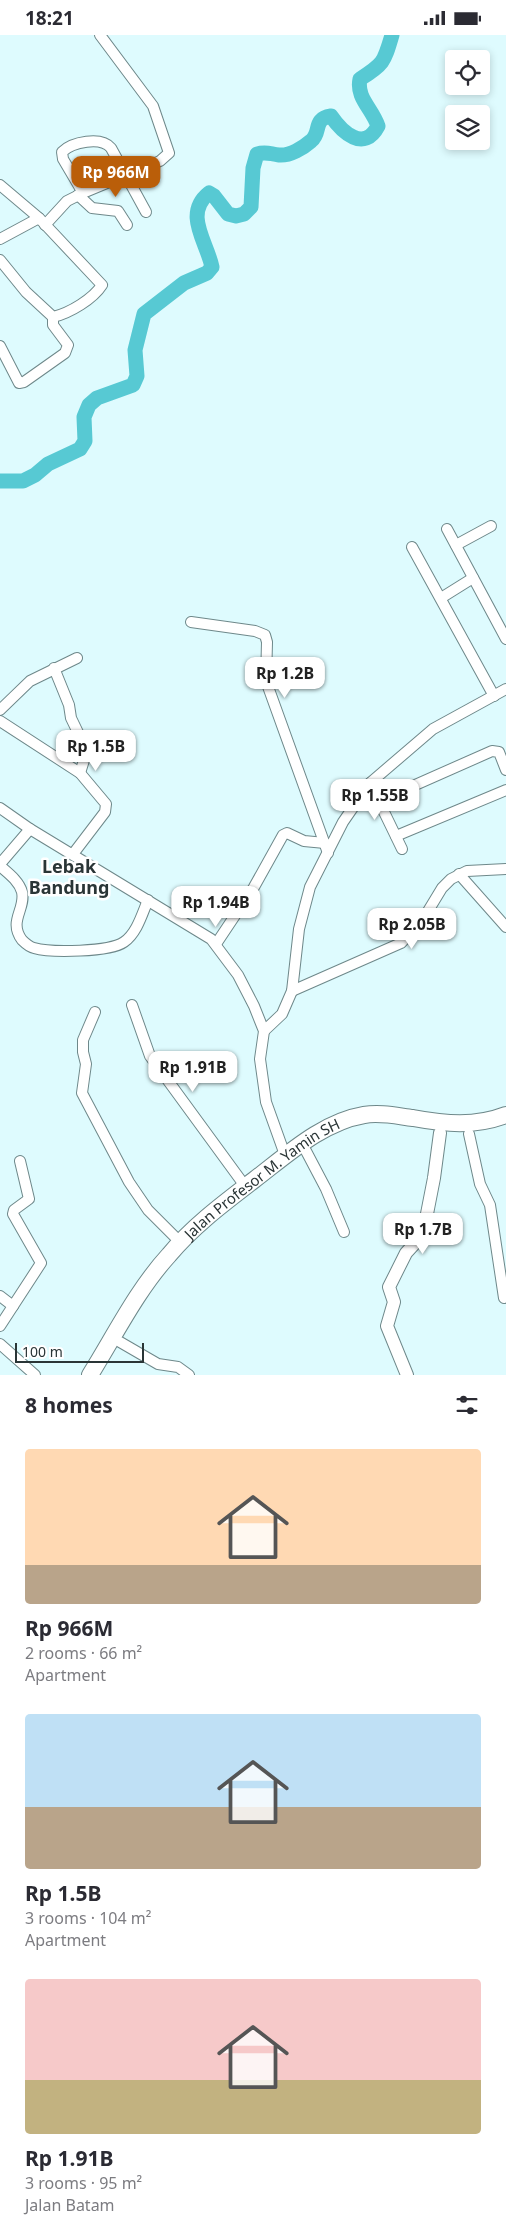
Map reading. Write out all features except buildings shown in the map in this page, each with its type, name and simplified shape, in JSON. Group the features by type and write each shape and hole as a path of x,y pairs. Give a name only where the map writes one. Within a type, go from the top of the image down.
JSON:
{"highway":[{"name":"Jalan Profesor M. Yamin SH","path":"100,1375 180,1242 208,1216 286,1155 331,1126 364,1115 391,1115 437,1122 467,1124 506,1115"},
{"name":"Jalan Profesor M. Yamin SH","path":"90,1375 148,1281 214,1223 306,1151 341,1131 358,1125 390,1124 440,1133 469,1133 506,1125"}],"street":[{"path":"0,239 42,221 67,201 81,194 166,159 169,153 153,107 100,35"},
{"path":"127,225 118,211 92,208 81,194 62,156 64,150 81,143 96,142 108,145 146,212"},
{"path":"0,185 42,221 102,285 92,296 76,307 53,317"},
{"path":"0,260 26,292 53,317 53,325 68,345 68,349 24,382 19,383 0,346"},
{"path":"456,545 491,526"},
{"path":"447,529 506,639"},
{"path":"412,547 494,696"},
{"path":"441,598 473,578"},
{"path":"191,622 256,631 265,635 268,642 266,681 326,848"},
{"path":"0,710 30,681 77,658"},
{"path":"54,668 69,705 72,720 84,745 85,757 80,773"},
{"path":"264,1031 282,1014 292,991 299,929 310,887 326,848 370,783 433,729 506,689"},
{"path":"0,721 80,773 107,807 106,812 74,854"},
{"path":"379,801 492,751 499,753 506,770"},
{"path":"370,783 402,849"},
{"path":"396,837 506,790"},
{"path":"0,807 30,829 74,854 216,944 238,975 264,1031 260,1059 266,1102 286,1155"},
{"path":"30,829 0,865 13,877 20,889 22,897 16,921 22,939 32,948 94,950 117,946 131,936 148,900"},
{"path":"216,944 254,887 283,835 287,833 326,848"},
{"path":"292,991 401,943 422,921 442,888 459,875 471,870 506,869"},
{"path":"459,875 506,927"},
{"path":"132,1005 150,1057 245,1187"},
{"path":"95,1012 83,1040 86,1064 82,1093 129,1182 148,1210 180,1242"},
{"path":"407,1375 387,1326 394,1302 389,1287 406,1253 417,1241 425,1225 440,1133"},
{"path":"469,1133 480,1184 490,1205 504,1298"},
{"path":"306,1151 326,1189 344,1232"},
{"path":"0,1326 41,1263 13,1214 14,1210 29,1199 20,1161"},
{"path":"0,1295 13,1306"},
{"path":"120,1342 158,1364 178,1367 189,1375"},
{"path":"0,1344 35,1375"}],"waterway":[{"path":"0,481 23,481 35,475 48,464 80,449 85,441 84,417 89,405 97,398 133,385 137,376 135,350 144,314 184,283 207,273 212,267 197,219 201,201 209,193 214,196 228,214 236,216 244,214 251,207 253,168 257,154 283,155 296,151 308,144 314,137 321,120 331,116 341,128 353,137 360,139 372,134 378,126 360,92 360,79 382,62 392,35"}],"district":[{"name":"Lebak Bandung","path":"69,876"}]}
